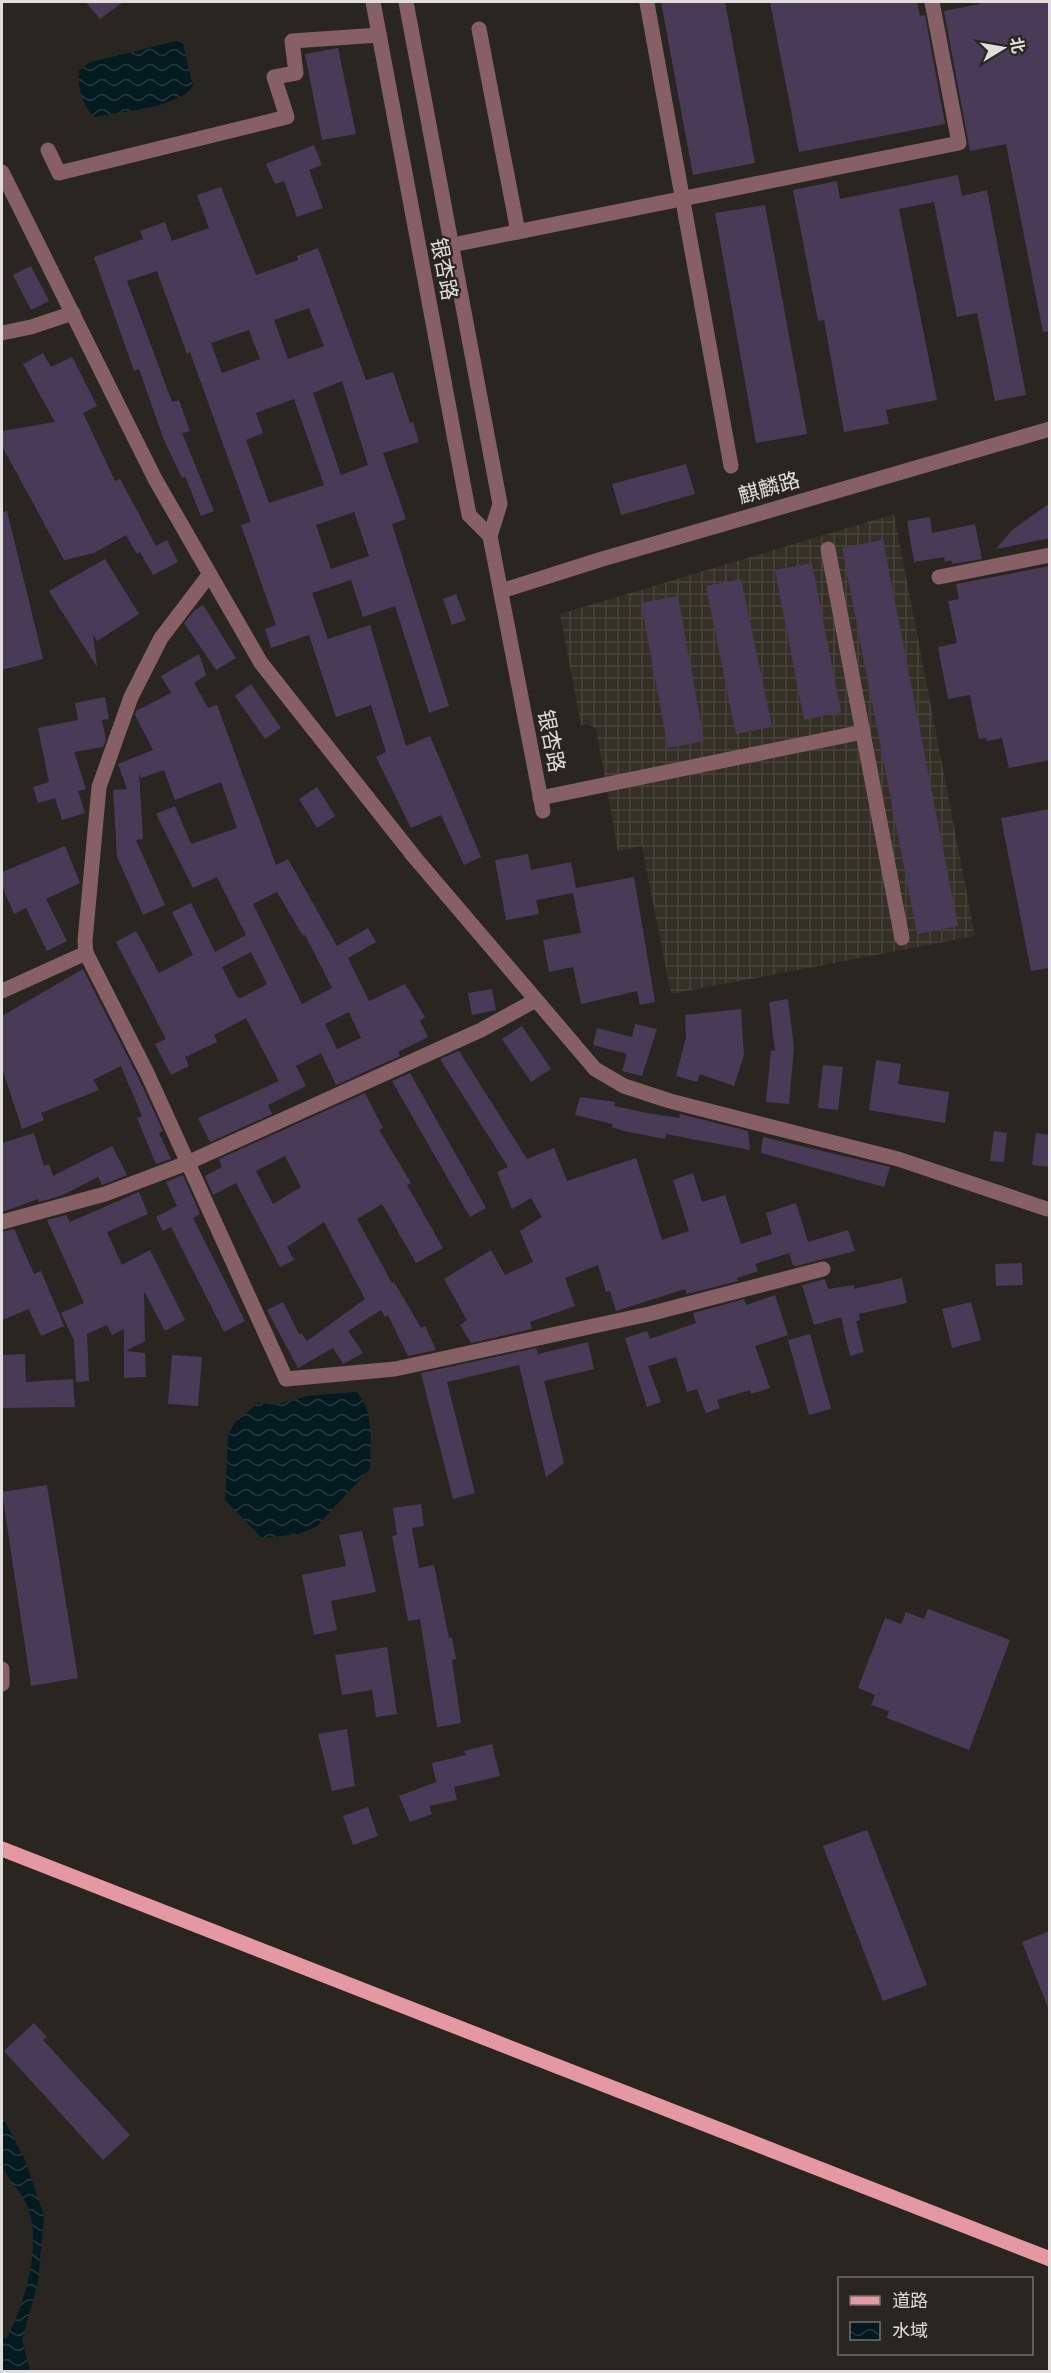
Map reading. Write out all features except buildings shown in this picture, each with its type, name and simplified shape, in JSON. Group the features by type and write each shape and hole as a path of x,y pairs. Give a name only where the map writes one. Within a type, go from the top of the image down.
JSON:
{"main road":[{"path":"2,1849 1050,2259"}],"street":[{"name":"银杏路","path":"373,2 469,515 490,536"},
{"name":"银杏路","path":"406,2 501,504 490,536 541,805 863,732"},
{"path":"452,245 959,143 932,2"},
{"path":"647,3 731,466"},
{"path":"479,29 518,232"},
{"path":"48,150 59,173 287,117 274,78 296,73 292,41 379,36"},
{"path":"2,172 156,478 261,663 416,859 595,1069 624,1086 670,1101 898,1159 1047,1209"},
{"path":"2,333 32,327 73,314"},
{"name":"麒麟路","path":"501,591 599,560 1050,429"},
{"path":"828,549 902,938"},
{"path":"939,577 1050,555"},
{"path":"209,575 161,638 131,697 99,787 85,941 86,953 148,1075 286,1379 395,1369 649,1314 823,1269"},
{"path":"2,991 86,953"},
{"path":"2,1222 105,1194 187,1163 482,1030 536,1000"},
{"path":"2,1669 2,1684"}],"shaded area":[{"path":"894,514 975,936 671,994 642,846 618,851 596,729 589,724 581,725 560,614"}],"water":[{"path":"177,41 183,44 193,86 186,93 163,104 95,117 87,108 79,84 79,71 90,62"},
{"path":"357,1392 367,1409 369,1419 370,1469 316,1527 298,1534 262,1538 225,1500 228,1435 235,1422 258,1403 275,1405 307,1396"},
{"path":"2,2116 25,2160 44,2216 38,2282 22,2340 30,2371 2,2371 2,2339 7,2338 20,2308 30,2273 33,2238 27,2205 2,2166"}]}
